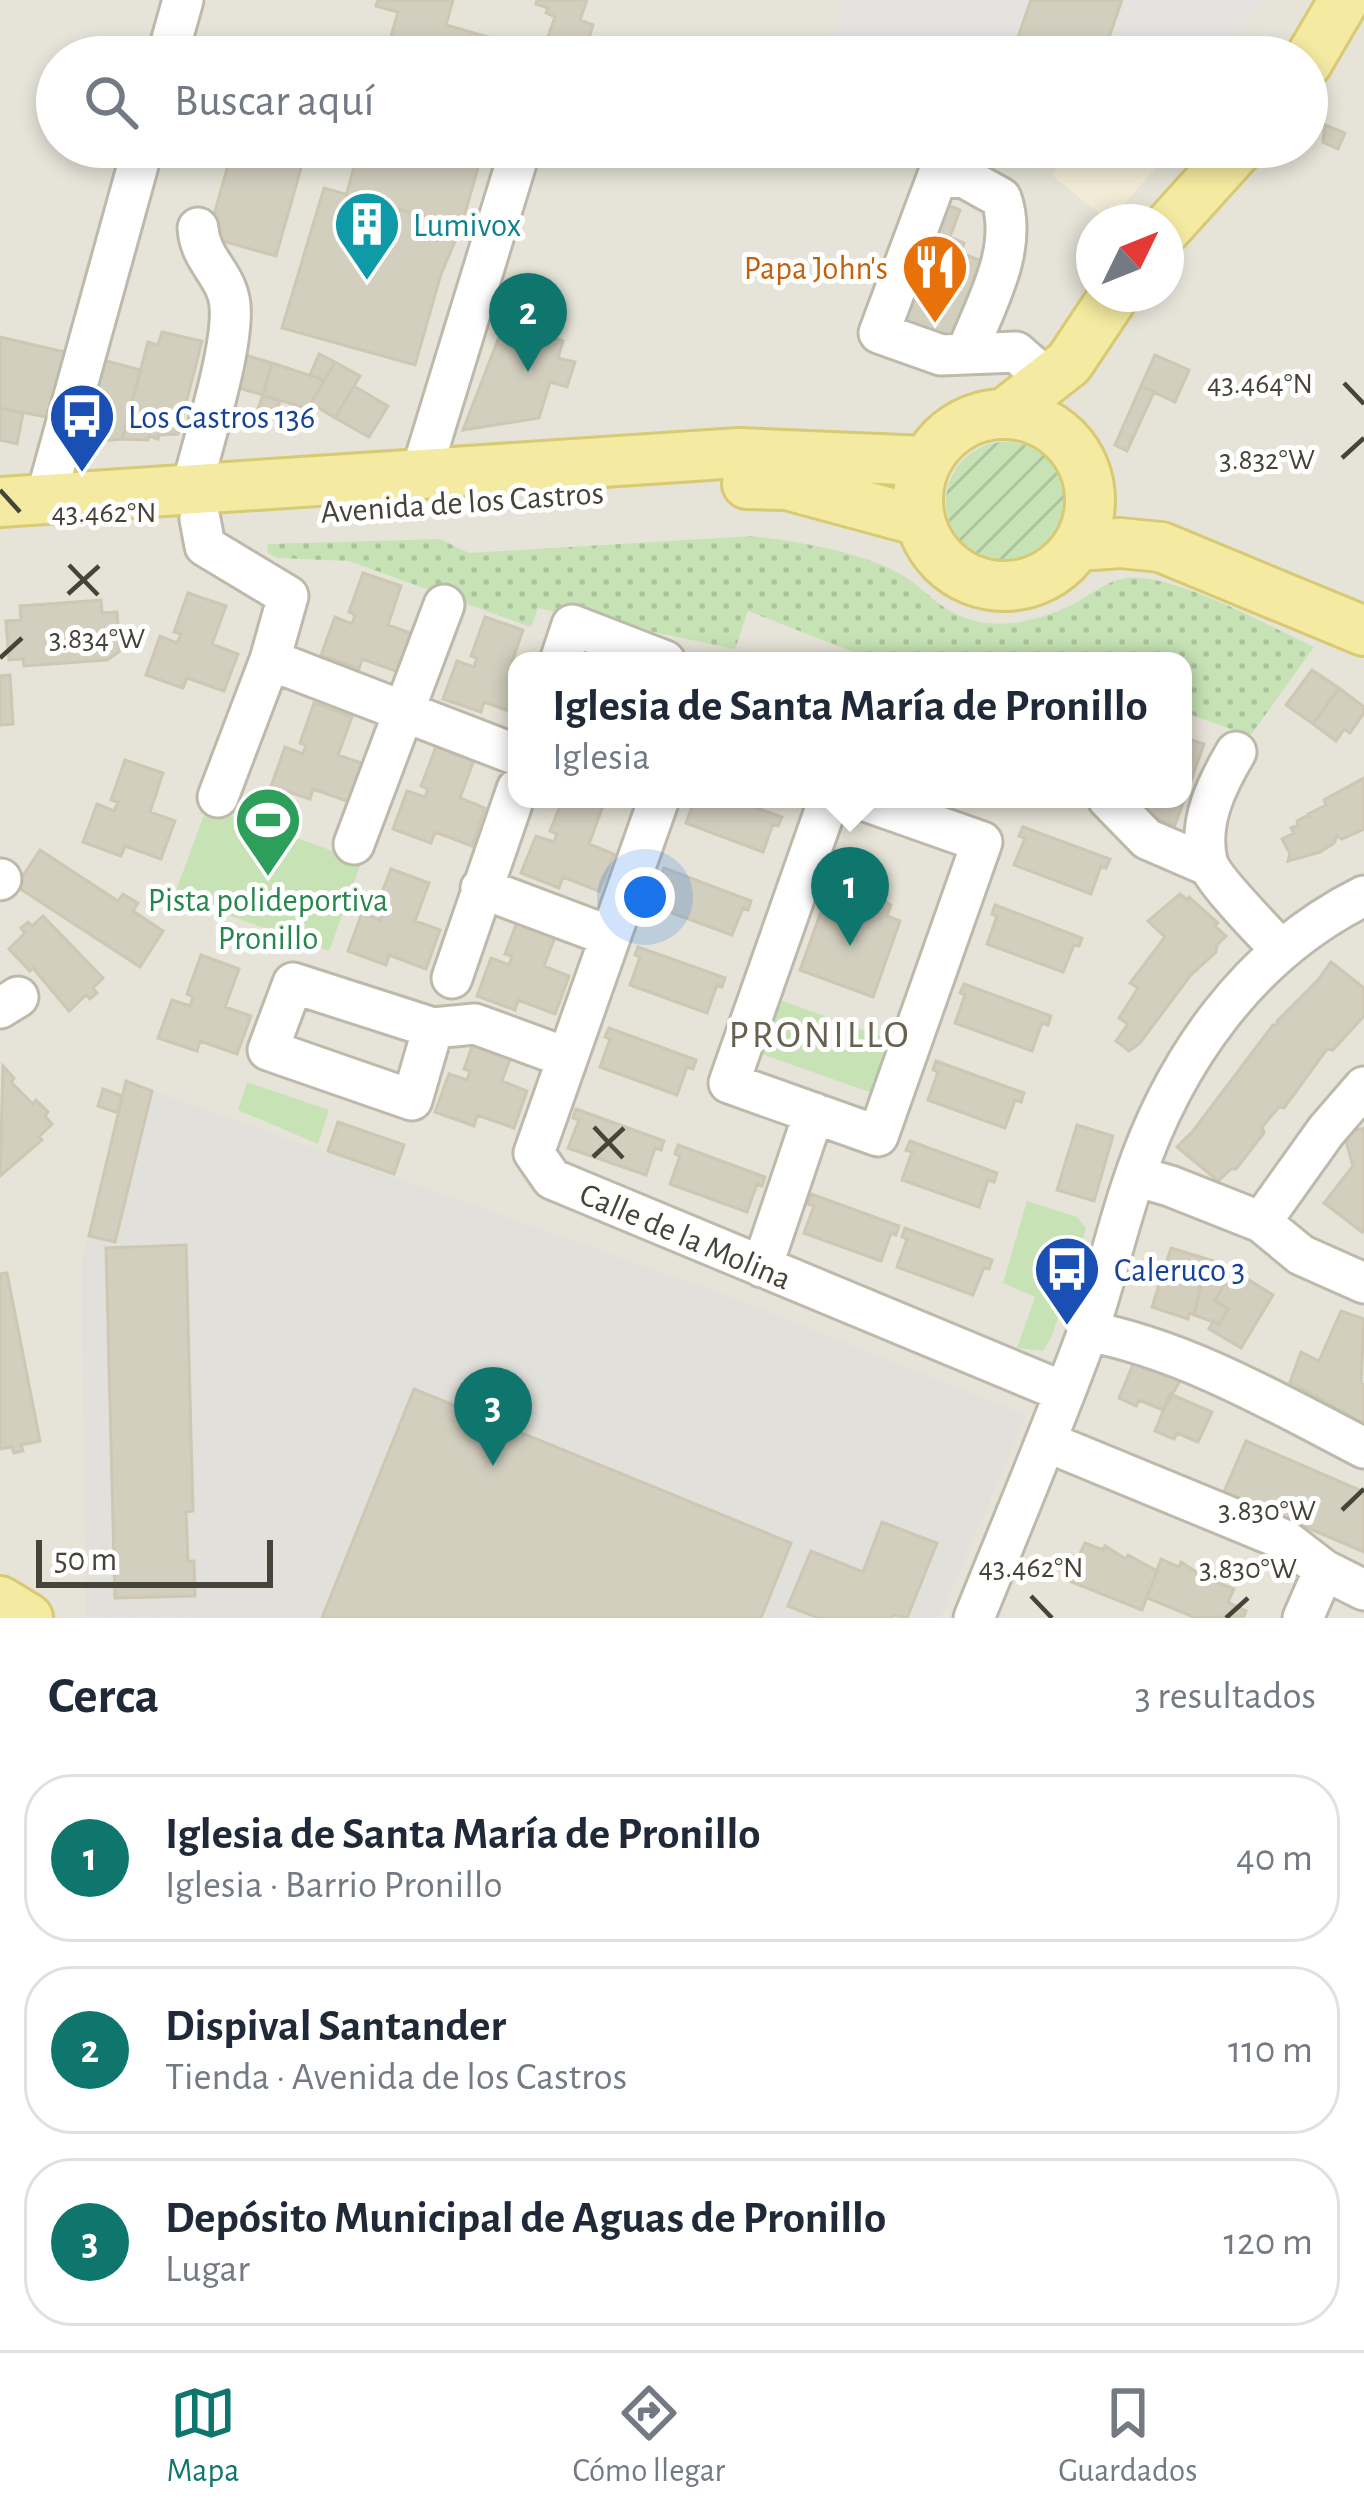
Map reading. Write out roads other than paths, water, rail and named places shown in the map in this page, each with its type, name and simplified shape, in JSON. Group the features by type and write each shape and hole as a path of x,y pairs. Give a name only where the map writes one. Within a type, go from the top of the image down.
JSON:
{"main road":[{"path":"1323,36 1344,0"},
{"path":"1184,209 1221,168"},
{"path":"1004,414 1059,372 1102,312"},
{"path":"1059,372 1083,472 1088,521 1078,546 1040,580 1016,586 991,586 946,564 929,545 920,521 918,491 926,461 958,427 980,417 1004,414 1031,418 1056,431 1083,472 1364,603"},
{"name":"Avenida de los Castros","path":"0,533 420,476 739,453 926,461"},
{"name":"Avenida de los Castros","path":"22,501 196,505 787,485 920,521"},
{"path":"1078,546 1161,547 1364,631"},
{"path":"0,1601 28,1618"}],"street":[{"path":"173,36 183,0"},
{"path":"22,501 135,168"},
{"name":"Avenida de los Castros","path":"420,476 515,168"},
{"path":"967,352 1004,253 1006,215 1000,198 983,188 965,178 938,176 879,333 926,353 1016,352 1059,372"},
{"path":"198,227 199,248 230,301 196,505 205,546 288,596 270,660 218,796"},
{"path":"355,844 444,605"},
{"path":"563,652 572,625 642,652"},
{"path":"270,660 508,751"},
{"path":"1207,865 1206,822 1217,784 1236,752"},
{"path":"452,978 510,808"},
{"name":"Calle de la Molina","path":"653,808 534,1153 552,1179 1064,1392"},
{"path":"827,808 729,1083 878,1136 982,842 886,808"},
{"path":"1117,808 1147,838 1207,865 1281,950"},
{"path":"481,888 609,936"},
{"path":"974,1618 1088,1331 1135,1176 1162,1107 1222,1011 1316,921 1364,896"},
{"path":"434,1028 475,1024 565,1057"},
{"path":"1261,1222 1364,1087"},
{"path":"762,1267 814,1113"},
{"path":"1135,1176 1261,1222 1301,1256 1364,1283"},
{"path":"1088,1331 1214,1371 1364,1448"},
{"path":"1047,1442 1285,1540 1324,1570 1364,1590"},
{"path":"1303,1618 1324,1570"}],"place":[{"name":"Lumivox","path":"367,283"},
{"name":"Papa John's","path":"935,326"},
{"name":"Dispival Santander","path":"528,372"},
{"name":"Los Castros 136","path":"82,475"},
{"name":"Pista polideportiva Pronillo","path":"268,879"},
{"name":"Iglesia de Santa María de Pronillo","path":"850,946"},
{"name":"Caleruco 3","path":"1067,1328"},
{"name":"Depósito Municipal de Aguas de Pronillo","path":"493,1466"}],"district":[{"name":"PRONILLO","path":"820,1033"}]}
